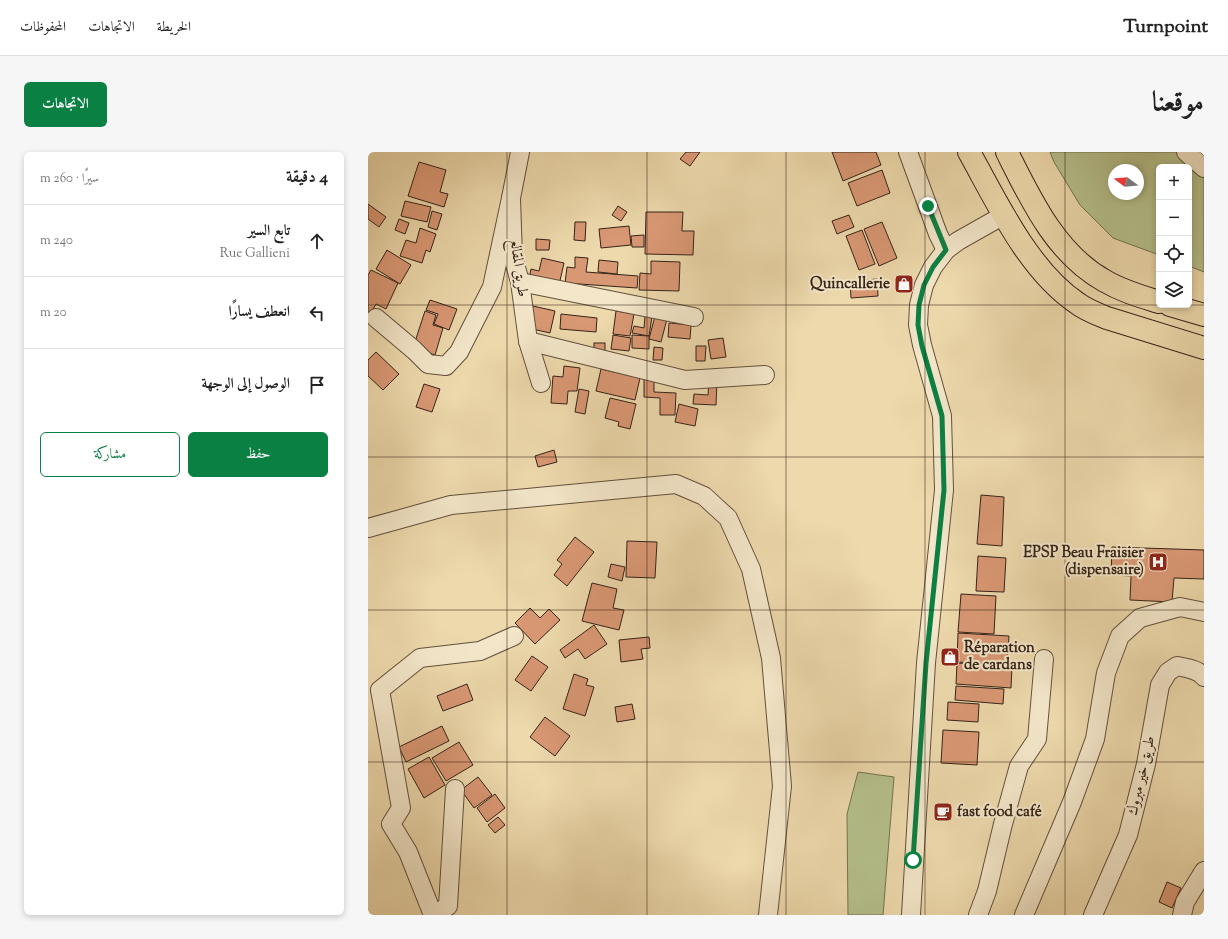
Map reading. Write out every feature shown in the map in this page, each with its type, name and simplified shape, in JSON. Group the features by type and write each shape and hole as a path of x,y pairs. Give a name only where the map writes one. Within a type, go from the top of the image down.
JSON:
{"highway":[{"path":"969,152 1015,234 1041,270 1062,292 1077,304 1091,312 1204,348"},
{"path":"1007,152 1025,187 1053,234 1078,262 1088,271 1117,288 1156,301"},
{"path":"1180,308 1204,315"}],"street":[{"name":"طريق المقالع","path":"520,152 511,198 513,257 520,282 528,341 541,383"},
{"path":"908,152 938,234 946,250"},
{"path":"1186,152 1204,168"},
{"path":"376,318 414,350 428,364 446,366 459,352 492,287 511,198"},
{"path":"911,915 926,663 944,490 942,416 922,346 918,325 919,305 924,285 933,267 946,250 958,241 1004,215"},
{"path":"520,282 694,317"},
{"path":"528,341 685,380 765,375"},
{"path":"368,528 451,505 676,484 704,496 728,518 751,569 771,658 782,786 768,915"},
{"path":"1024,915 1072,802 1095,739 1106,673 1120,636 1140,618 1180,607 1204,612"},
{"path":"455,789 448,906 433,915 408,852 391,824 401,808 380,690 420,658 480,651 514,636"},
{"path":"978,915 987,891 1019,766 1037,739 1044,659"},
{"name":"طريق خير مبروك","path":"1093,915 1128,835 1146,764 1160,685 1168,672 1177,666 1201,672 1204,677"},
{"path":"1182,915 1185,902 1204,871"}],"green space":[{"path":"1050,152 1204,152 1204,272 1192,267 1192,164 1156,164 1156,254 1113,238 1080,205 1054,162"},
{"path":"858,772 894,777 883,915 848,915 847,814"}],"building":[{"path":"686,152 700,152 690,166 680,159"},
{"path":"832,152 876,152 881,165 843,181"},
{"path":"419,162 446,170 440,192 448,194 444,207 408,196"},
{"path":"882,170 890,193 857,206 848,183"},
{"path":"405,201 431,207 427,222 401,216"},
{"path":"368,204 386,217 379,227 368,219"},
{"path":"618,206 627,212 621,221 612,215"},
{"path":"432,211 442,214 437,230 428,227"},
{"path":"646,212 683,212 682,231 694,231 693,255 645,254"},
{"path":"849,215 854,227 837,234 832,221"},
{"path":"399,219 409,223 405,234 395,230"},
{"path":"575,222 586,222 585,241 574,240"},
{"path":"882,222 897,258 879,266 864,229"},
{"path":"629,226 631,245 601,248 599,229"},
{"path":"420,228 436,234 430,252 426,250 422,263 400,256 406,240 416,243"},
{"path":"862,230 875,264 859,270 846,236"},
{"path":"644,235 644,247 632,247 631,236"},
{"path":"536,239 550,240 549,250 536,250"},
{"path":"387,250 411,265 400,284 376,269"},
{"path":"575,257 588,258 586,272 638,276 637,288 565,283 567,267 575,268"},
{"path":"542,258 564,263 559,285 529,278 531,269 539,271"},
{"path":"599,260 618,262 617,274 598,272"},
{"path":"651,261 680,262 679,291 639,290 640,273 651,274"},
{"path":"371,270 398,283 386,309 376,304 371,313 368,312 368,275"},
{"path":"877,279 878,296 851,298 850,281"},
{"path":"430,300 457,309 449,330 434,324 438,314 426,310"},
{"path":"533,306 555,311 550,333 528,328"},
{"path":"425,311 436,315 433,325 443,328 435,355 413,348"},
{"path":"616,311 634,314 630,336 613,334"},
{"path":"561,314 597,318 596,332 560,329"},
{"path":"645,316 652,317 649,336 632,333 634,326 644,328"},
{"path":"655,316 667,319 661,342 649,339"},
{"path":"669,323 691,325 690,339 668,337"},
{"path":"613,335 631,338 629,351 611,349"},
{"path":"632,335 649,336 649,349 632,348"},
{"path":"723,338 726,357 711,359 708,340"},
{"path":"594,343 605,343 605,354 594,354"},
{"path":"696,346 706,346 705,361 696,361"},
{"path":"654,347 663,348 662,360 653,360"},
{"path":"376,352 399,374 383,390 368,376 368,360"},
{"path":"564,366 580,368 577,391 568,391 567,404 551,403 553,376 563,377"},
{"path":"601,369 640,378 635,400 596,391"},
{"path":"644,379 654,380 654,392 676,393 675,415 660,415 660,398 644,397"},
{"path":"709,381 717,381 716,405 693,404 694,394 708,395"},
{"path":"424,384 440,389 432,412 416,407"},
{"path":"579,389 589,391 585,414 575,412"},
{"path":"610,398 636,404 630,429 618,426 619,422 605,418"},
{"path":"679,404 698,409 695,426 675,422"},
{"path":"554,450 557,462 538,467 535,456"},
{"path":"981,495 1004,497 1002,546 977,544"},
{"path":"575,537 594,552 567,586 554,575 562,564 557,560"},
{"path":"627,541 657,542 655,578 626,577"},
{"name":"EPSP Beau Fraisier (dispensaire)","path":"1112,547 1204,550 1204,579 1174,578 1172,602 1130,600 1131,576 1111,575"},
{"path":"978,556 1006,558 1004,592 976,591"},
{"path":"611,564 625,567 622,581 608,577"},
{"path":"592,583 617,589 613,608 624,610 619,630 582,621"},
{"path":"961,594 996,596 994,634 958,632"},
{"path":"530,608 540,618 549,609 560,620 535,644 515,623"},
{"path":"594,625 607,644 585,659 578,649 565,658 560,650"},
{"path":"958,633 1009,636 1007,665 957,662"},
{"path":"649,637 650,648 641,649 643,659 621,662 619,640"},
{"path":"532,656 548,667 531,691 515,680"},
{"path":"957,663 1012,667 1011,688 956,684"},
{"path":"574,674 588,679 586,685 594,687 585,716 563,709"},
{"path":"467,684 473,700 443,711 437,696"},
{"path":"956,686 1004,689 1003,704 955,700"},
{"path":"948,702 979,704 978,722 947,720"},
{"path":"632,704 635,719 617,722 615,707"},
{"path":"545,717 570,736 555,756 530,737"},
{"path":"442,726 449,741 406,762 399,747"},
{"path":"943,730 979,732 977,765 941,763"},
{"path":"459,742 473,765 446,781 432,758"},
{"path":"429,757 445,785 424,798 408,769"},
{"path":"478,777 492,795 474,808 461,790"},
{"path":"495,794 505,808 487,822 477,808"},
{"path":"498,817 505,825 495,833 488,825"},
{"path":"1167,882 1181,888 1172,908 1159,902"}],"place":[{"name":"Quincallerie","path":"904,284"},
{"name":"EPSP Beau Fraisier (dispensaire)","path":"1158,562"},
{"name":"Réparation de cardans","path":"950,657"},
{"name":"fast food café","path":"943,812"}],"route":[{"path":"913,860 926,663 944,490 942,416 922,346 918,325 919,305 924,285 933,267 946,250 938,234 928,206"}]}
